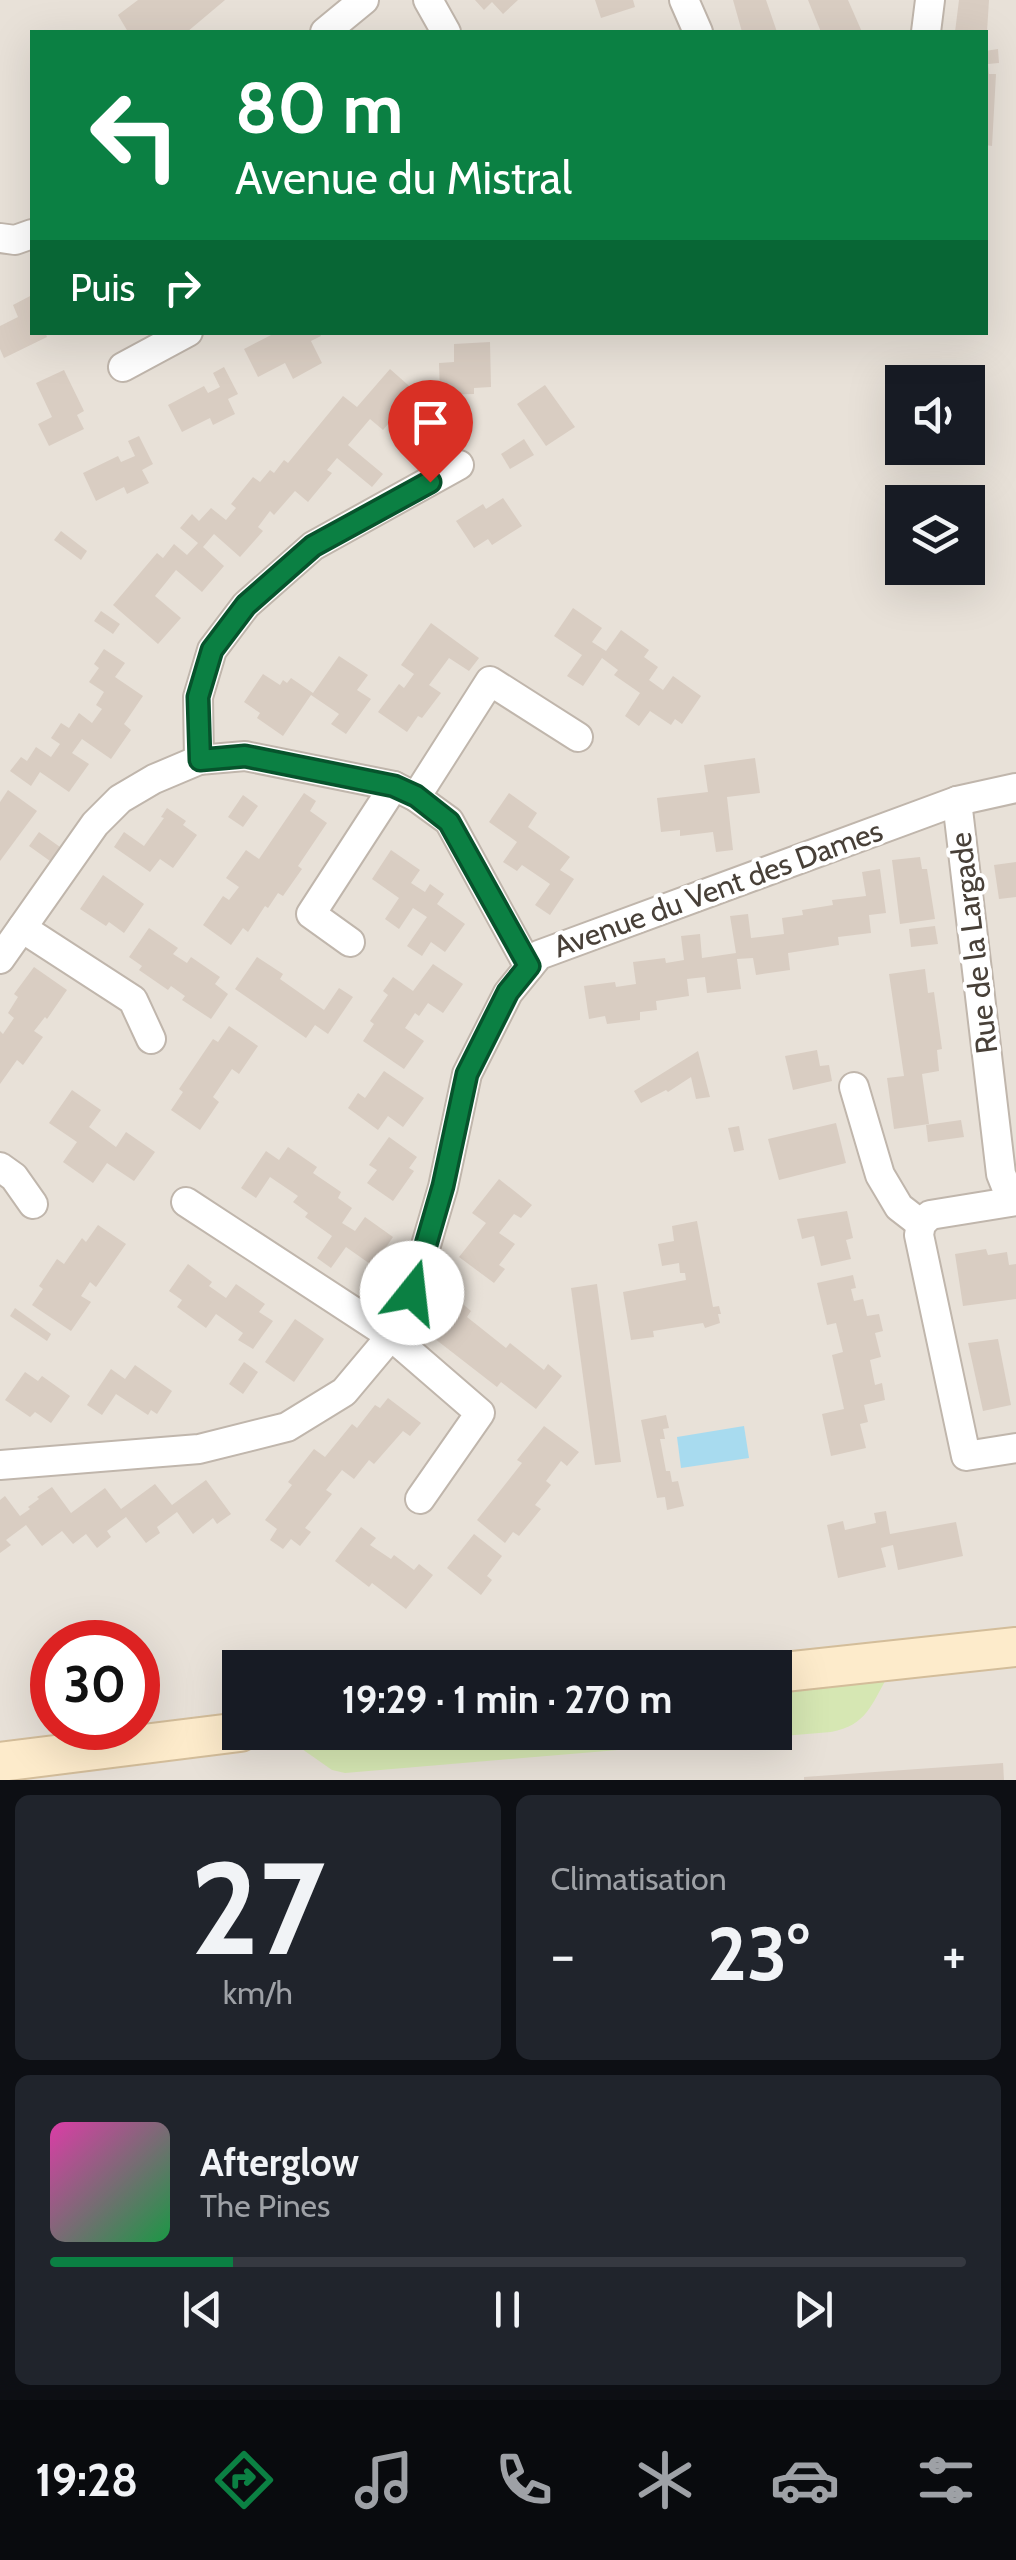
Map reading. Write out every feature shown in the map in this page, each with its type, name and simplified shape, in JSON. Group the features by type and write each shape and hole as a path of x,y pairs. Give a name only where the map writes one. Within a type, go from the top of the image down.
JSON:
{"main road":[{"path":"792,1671 1016,1647"},
{"path":"0,1762 222,1734"}],"street":[{"path":"327,30 364,0"},
{"path":"428,0 445,30"},
{"path":"684,0 697,30"},
{"path":"926,30 930,0"},
{"path":"0,238 15,240 30,235"},
{"path":"123,366 182,335"},
{"path":"200,760 198,697 202,681 212,650 246,605 313,546 459,465"},
{"path":"350,942 310,914 490,681 578,737"},
{"path":"0,960 94,824 120,799 154,779 200,760 245,756 405,791 449,822 529,966"},
{"name":"Avenue du Vent des Dames","path":"0,1465 199,1449 287,1428 344,1392 391,1336 412,1293 443,1186 467,1074 508,992 539,955 956,802 1016,788"},
{"name":"Rue de la Largade","path":"956,802 1002,1174 1009,1194 1016,1199"},
{"path":"22,928 133,1000 151,1039"},
{"path":"854,1087 880,1175 899,1207 921,1224"},
{"path":"0,1167 14,1176 33,1204"},
{"path":"1016,1199 930,1215 921,1224 918,1235 966,1456 1016,1448"},
{"path":"186,1202 391,1336 480,1413 420,1499"}],"shaded area":[{"path":"0,0 1016,0 1016,1780 0,1780"}],"green space":[{"path":"888,1676 860,1719 831,1732 792,1735 792,1687"},
{"path":"303,1750 618,1750 345,1773 332,1770"}],"water":[{"path":"744,1426 749,1458 681,1468 677,1437"}],"building":[{"path":"138,0 225,0 189,30 127,30 118,15"},
{"path":"475,0 518,0 503,14 492,2 484,10"},
{"path":"595,0 633,0 635,7 601,18"},
{"path":"733,0 766,0 776,30 741,30"},
{"path":"808,0 848,0 861,30 820,30"},
{"path":"959,0 989,0 987,30 955,30"},
{"path":"998,49 999,63 988,64 988,51"},
{"path":"988,64 989,74 996,74 992,146 988,145"},
{"path":"30,296 30,335 47,337 4,358 0,326 18,317 13,305"},
{"path":"271,335 320,335 311,341 322,363 293,379 285,363 258,377 244,349"},
{"path":"490,342 491,387 474,388 474,394 440,395 439,363 454,362 454,344"},
{"path":"224,367 238,394 228,399 235,414 213,425 210,418 182,432 168,405 204,386 208,393 220,387 213,373"},
{"path":"390,369 416,392 383,430 370,419 348,445 383,474 372,487 337,458 327,470 332,473 308,502 295,491 274,515 270,511 258,527 263,531 240,557 214,534 203,547 224,566 202,592 176,570 155,596 181,618 158,644 113,605 157,553 163,558 174,544 187,555 198,543 180,528 192,514 199,521 211,508 226,520 236,508 231,504 253,477 260,482 284,460 288,463 343,396 357,407"},
{"path":"64,370 84,411 77,415 84,429 49,446 38,424 52,417 36,383"},
{"path":"545,385 575,427 546,446 517,404"},
{"path":"408,428 428,444 417,458 396,441"},
{"path":"139,436 153,464 142,470 149,483 127,494 124,487 96,501 83,473 118,456 121,462 135,456 128,441"},
{"path":"524,439 534,455 510,469 501,454"},
{"path":"503,498 522,526 492,545 488,539 474,548 456,521 483,504 486,509"},
{"path":"61,531 87,551 81,560 54,540"},
{"path":"573,608 602,628 592,642 606,651 621,630 649,650 644,657 658,667 649,680 663,690 673,676 701,696 682,724 675,719 671,725 650,711 639,726 625,716 640,693 614,675 618,670 602,658 583,686 567,676 582,655 554,636"},
{"path":"101,611 120,624 113,634 94,621"},
{"path":"431,623 479,658 469,671 449,658 429,685 441,693 407,732 378,712 399,684 404,688 414,674 401,665"},
{"path":"104,649 125,663 115,677 143,696 124,724 131,730 111,759 82,739 72,753 89,764 69,792 40,772 31,786 10,771 21,757 27,761 36,747 51,757 60,744 51,738 61,723 69,728 79,713 92,723 102,709 96,705 104,692 89,682 99,668 94,664"},
{"path":"339,656 368,675 357,690 371,699 346,734 331,724 339,714 311,695 283,736 257,718 260,713 244,702 263,674 280,685 291,678 313,693"},
{"path":"755,758 760,793 727,797 733,850 716,852 713,832 680,836 680,830 661,832 657,798 708,792 704,765"},
{"path":"8,790 37,811 0,861 0,802"},
{"path":"304,793 316,801 310,811 327,823 283,896 278,893 248,932 243,928 231,945 203,925 223,896 229,900 239,887 226,878 246,850 259,859"},
{"path":"509,793 537,813 528,827 570,857 560,870 574,879 550,915 535,905 550,884 522,865 517,871 503,862 517,842 489,822"},
{"path":"243,795 258,806 243,827 228,817"},
{"path":"167,808 186,821 183,825 197,835 173,868 160,859 150,872 114,847 124,832 144,846"},
{"path":"39,832 60,847 50,861 29,846"},
{"path":"391,850 420,870 411,883 425,892 430,884 444,894 437,904 465,924 445,952 431,942 422,956 407,946 427,917 413,908 399,929 385,919 399,898 372,879"},
{"path":"920,857 922,869 927,869 935,919 900,924 892,860"},
{"path":"1016,862 1016,897 999,899 994,865"},
{"path":"880,869 886,913 869,915 871,933 838,937 839,945 788,953 790,970 756,975 753,958 737,959 741,989 707,993 705,977 687,979 689,996 656,1001 657,1010 640,1012 640,1020 607,1024 605,1016 589,1019 584,986 636,984 633,962 684,960 681,936 700,934 702,958 736,953 730,916 748,914 751,938 784,934 782,918 833,905 832,900 866,896 862,872"},
{"path":"103,875 144,904 124,933 80,909"},
{"path":"935,926 938,944 911,947 909,929"},
{"path":"149,928 178,948 173,954 187,963 191,957 220,977 215,984 228,994 211,1019 182,1000 185,996 171,986 168,990 139,970 142,966 129,957"},
{"path":"257,957 324,1010 339,988 353,997 328,1034 315,1025 306,1038 235,989"},
{"path":"433,964 463,984 443,1013 428,1003 419,1016 415,1013 405,1028 424,1041 404,1069 363,1041 374,1024 370,1021 388,995 383,991 393,977 413,991"},
{"path":"34,967 67,990 34,1031 43,1037 23,1065 17,1060 0,1084 0,1031 3,1034 14,1018 8,1013 18,997 14,994"},
{"path":"925,969 928,993 934,992 942,1049 937,1050 939,1071 922,1074 929,1124 894,1129 887,1078 904,1076 889,974"},
{"path":"229,1026 258,1046 239,1074 232,1069 213,1097 219,1102 200,1130 171,1110 183,1092 179,1089 213,1039 218,1042"},
{"path":"817,1050 820,1066 829,1065 832,1081 793,1090 785,1056"},
{"path":"698,1051 710,1097 696,1099 691,1077 641,1103 634,1091"},
{"path":"384,1071 424,1098 403,1127 388,1116 378,1130 348,1108 358,1093 365,1098"},
{"path":"72,1090 101,1110 89,1127 116,1147 126,1132 155,1152 134,1181 107,1163 93,1183 63,1162 77,1142 49,1123"},
{"path":"961,1120 964,1137 928,1142 926,1125"},
{"path":"836,1123 846,1163 779,1180 768,1139"},
{"path":"739,1126 744,1150 734,1152 728,1128"},
{"path":"389,1137 417,1157 409,1168 414,1171 393,1201 367,1183 377,1170 369,1165"},
{"path":"288,1147 317,1167 313,1173 341,1192 338,1198 352,1208 342,1223 355,1231 365,1217 393,1237 373,1266 346,1247 331,1268 317,1258 332,1236 305,1217 308,1213 293,1202 298,1196 270,1177 256,1198 241,1188 266,1151 279,1160"},
{"path":"499,1179 532,1205 521,1218 514,1214 499,1233 515,1244 499,1265 505,1269 494,1283 459,1257 486,1223 472,1213"},
{"path":"847,1211 853,1238 846,1240 851,1259 821,1266 814,1236 802,1239 797,1219"},
{"path":"697,1221 713,1307 719,1306 720,1323 705,1328 703,1323 653,1331 654,1337 631,1340 623,1292 686,1280 679,1263 662,1266 658,1244 674,1241 672,1226"},
{"path":"98,1225 126,1244 96,1287 90,1282 81,1296 91,1302 71,1331 32,1305 57,1259 64,1264 82,1238 86,1242"},
{"path":"986,1249 988,1255 1007,1252 1009,1265 1016,1264 1016,1299 963,1306 955,1254"},
{"path":"188,1264 226,1298 236,1284 265,1304 259,1312 273,1321 253,1349 238,1340 243,1333 216,1314 206,1328 177,1307 182,1300 169,1291"},
{"path":"853,1275 854,1301 863,1299 867,1316 879,1314 883,1331 875,1333 881,1357 870,1360 875,1385 882,1383 885,1400 864,1405 868,1422 860,1424 866,1448 831,1456 822,1414 844,1409 832,1355 843,1352 836,1323 827,1325 817,1283"},
{"path":"597,1284 621,1462 595,1465 571,1288"},
{"path":"458,1300 471,1311 467,1317 506,1348 510,1343 544,1370 548,1364 562,1376 536,1409 501,1382 497,1387 430,1335"},
{"path":"15,1308 51,1334 47,1341 10,1316"},
{"path":"295,1319 324,1339 294,1382 265,1362"},
{"path":"998,1339 1011,1405 983,1411 968,1343"},
{"path":"244,1362 258,1372 243,1394 229,1384"},
{"path":"135,1365 172,1391 157,1414 151,1410 148,1415 116,1394 102,1415 87,1405 111,1369 125,1379"},
{"path":"25,1372 38,1381 42,1376 70,1396 51,1423 35,1412 30,1417 5,1400"},
{"path":"388,1398 421,1423 410,1436 403,1431 374,1464 369,1460 354,1479 342,1470 326,1490 332,1494 305,1528 311,1532 300,1546 291,1539 283,1549 270,1540 277,1529 265,1520 314,1449 325,1457 352,1424 357,1428 375,1405 380,1408"},
{"path":"666,1415 669,1428 663,1429 665,1439 660,1439 666,1471 670,1471 672,1482 678,1481 684,1506 667,1510 665,1497 657,1498 641,1420"},
{"path":"544,1426 579,1452 567,1466 561,1461 546,1481 551,1485 535,1505 541,1509 519,1536 513,1532 505,1543 477,1520 522,1463 517,1460"},
{"path":"206,1480 231,1514 217,1524 213,1518 193,1534 177,1512 157,1527 160,1533 146,1543 126,1517 107,1531 111,1537 97,1548 86,1534 73,1544 62,1531 42,1546 26,1525 6,1540 11,1545 0,1553 0,1500 5,1496 20,1516 52,1487 71,1513 105,1488 121,1509 155,1484 172,1505"},
{"path":"886,1511 890,1534 956,1522 963,1556 898,1570 893,1545 881,1548 886,1567 838,1578 827,1525 843,1521 845,1530 876,1523 874,1513"},
{"path":"361,1527 376,1538 370,1545 391,1559 394,1555 414,1570 419,1564 433,1575 406,1609 335,1561"},
{"path":"474,1534 502,1556 487,1576 492,1580 481,1595 447,1568"},
{"path":"1003,1763 1004,1780 804,1780 804,1777"}],"route":[{"path":"412,1293 443,1186 467,1074 508,992 529,966 449,822 416,796 394,786 245,756 200,760 198,697 212,650 246,605 313,546 430,482"}]}
